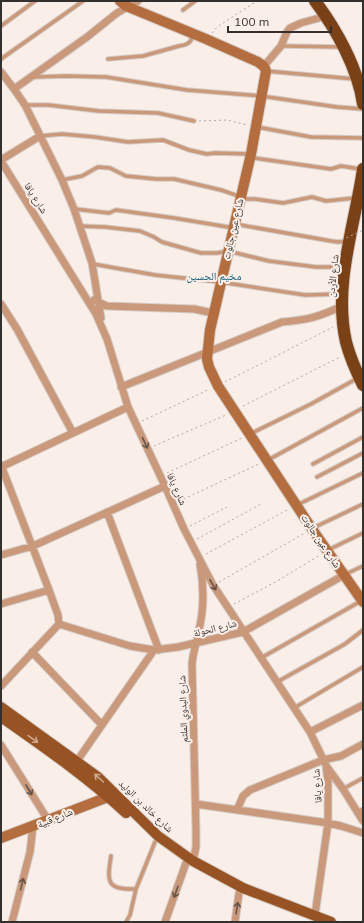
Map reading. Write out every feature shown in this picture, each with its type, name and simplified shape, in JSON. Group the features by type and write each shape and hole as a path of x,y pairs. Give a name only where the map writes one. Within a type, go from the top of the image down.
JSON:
{"highway":[{"path":"315,1 326,16 360,80"},
{"path":"322,1 346,40 360,80 363,104"},
{"name":"شارع الأردن","path":"362,376 352,336 348,304 350,274 363,169"},
{"name":"شارع الأردن","path":"360,198 346,240 342,300 343,322 349,352 362,376"}],"main road":[{"name":"شارع خالد بن الوليد","path":"1,707 98,777 158,836 189,862 243,888 315,919"},
{"name":"شارع خالد بن الوليد","path":"1,716 73,768 108,797 155,842 239,893 315,919 331,922"}],"street":[{"path":"14,89 87,37 117,13 124,4 138,1"},
{"path":"124,4 206,38 265,69 281,46 290,28 301,23 326,16"},
{"name":"شارع عين جالوت","path":"265,69 262,96 251,154 213,313 207,352 209,367 218,386 249,435 312,529 363,600"},
{"path":"1,72 25,105 62,180 74,209 92,263 97,301 103,328"},
{"path":"1,160 40,136"},
{"name":"شارع يافا","path":"1,160 103,328 120,387 128,407 166,486 184,529 213,585 310,732 324,763 328,782 328,823 315,919"},
{"path":"86,298 107,306 194,309 213,313"},
{"path":"120,387 282,322 304,320 324,315 342,300"},
{"path":"1,304 73,433"},
{"path":"1,686 59,624 58,615 33,546 1,466 128,407"},
{"path":"1,556 33,546 166,486"},
{"path":"77,761 156,650 107,512"},
{"name":"شارع البدوي الملثم","path":"165,922 196,841 192,664 202,607 203,591 199,558"},
{"name":"شارع الحولة","path":"59,624 130,646 156,650 243,632 344,575"},
{"path":"1,604 49,590"},
{"path":"32,652 102,725"},
{"path":"310,732 363,704"},
{"path":"237,810 243,796 250,790 324,763 363,744"},
{"path":"1,745 48,820"},
{"path":"324,763 360,810 363,821"},
{"name":"شارع قبية","path":"1,838 108,797"},
{"path":"196,804 328,823 363,833"},
{"path":"12,922 30,852 33,826"},
{"path":"234,922 239,893"}],"lane":[{"path":"1,26 35,1"},
{"path":"1,59 83,1"},
{"path":"183,10 195,1"},
{"path":"108,59 143,56 184,46 192,40 194,34"},
{"path":"281,46 343,47"},
{"path":"265,69 360,80"},
{"path":"31,77 106,77 187,90 262,96 337,107 363,109"},
{"path":"25,105 48,105 99,111 158,113 194,121"},
{"path":"256,127 310,137 363,138"},
{"path":"40,136 62,134 128,142 163,140 189,150 207,154 251,154 254,158 331,170 341,166 363,169"},
{"path":"62,180 82,176 98,167 110,168 126,176 174,179 221,190 247,199 283,203 312,197 326,201 360,198"},
{"path":"74,209 109,213 116,210 228,227 235,224 338,242 346,240"},
{"path":"79,226 140,231 162,242 201,254 228,251 269,261 316,267 345,266"},
{"path":"92,263 155,275 220,282 342,300"},
{"path":"249,435 312,404 362,376"},
{"path":"267,460 363,408"},
{"path":"313,464 363,437"},
{"path":"317,477 363,453"},
{"path":"296,505 363,473"},
{"path":"312,529 363,504"},
{"path":"327,550 363,533"},
{"name":"شارع الحولة","path":"344,575 363,566"},
{"path":"261,658 363,600"},
{"path":"277,682 345,644 363,630"},
{"path":"293,708 363,667"},
{"path":"344,790 363,778"},
{"path":"126,922 130,915 136,889 155,842"},
{"path":"111,856 108,876 111,882 115,887 136,889"}],"path":[{"path":"206,38 217,27 256,1"},
{"path":"194,121 227,120 256,127"},
{"path":"346,240 363,230"},
{"path":"136,423 218,386 343,322"},
{"path":"148,449 234,411 349,352"},
{"path":"161,476 249,435"},
{"path":"173,503 267,460"},
{"path":"191,542 263,503"},
{"path":"199,558 296,505"},
{"path":"184,529 227,507"},
{"path":"213,585 312,529"},
{"path":"228,607 279,580 327,550"}],"district":[{"name":"مخيم الحسين","path":"214,276"}]}
